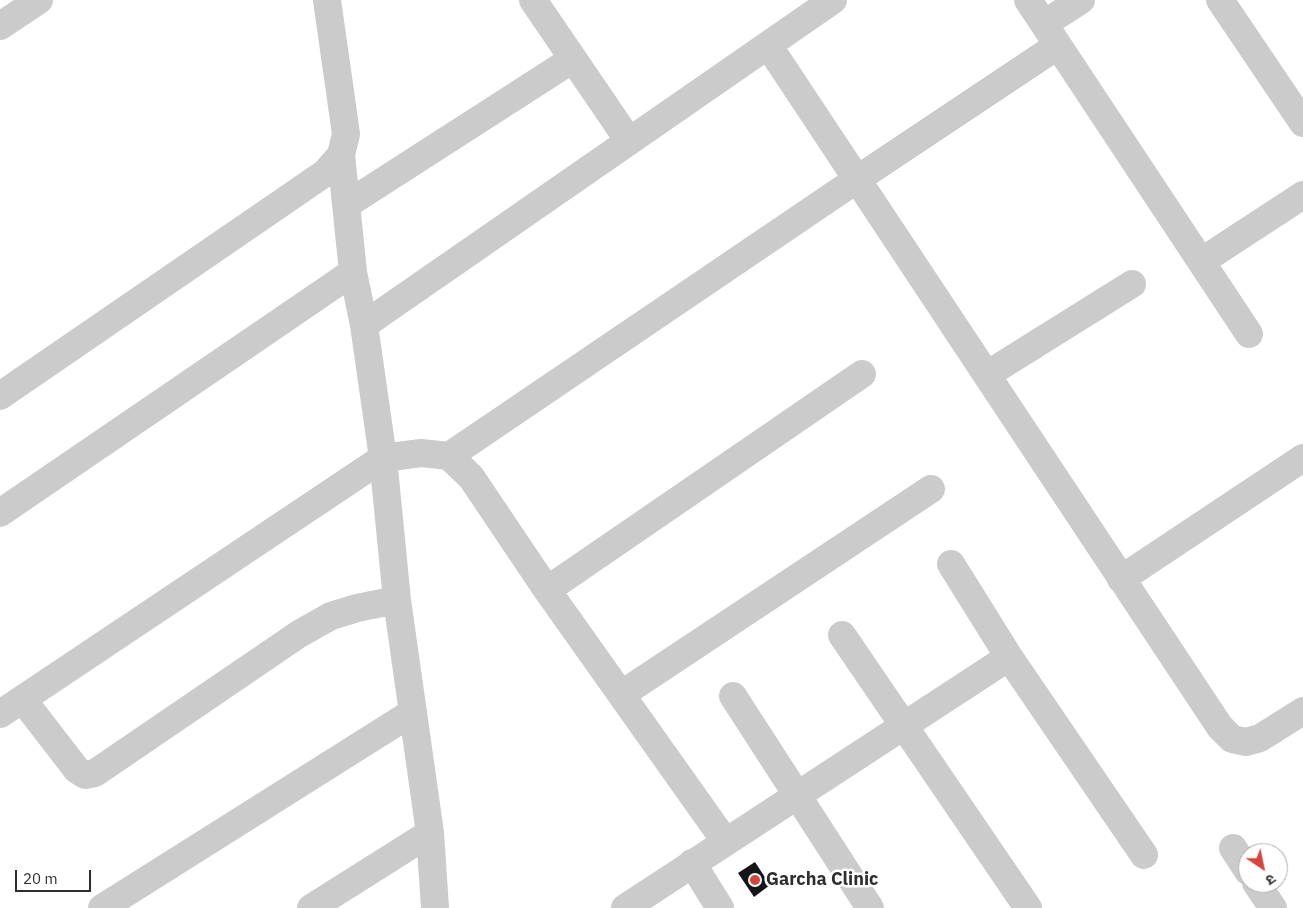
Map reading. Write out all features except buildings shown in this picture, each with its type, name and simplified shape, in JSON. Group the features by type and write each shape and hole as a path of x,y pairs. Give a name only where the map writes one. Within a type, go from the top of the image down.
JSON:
{"street":[{"path":"0,26 39,0"},
{"path":"327,0 346,134 341,155 346,205 354,272 364,325 383,458 397,600 430,833 435,908"},
{"path":"533,0 629,141"},
{"path":"364,325 833,0"},
{"path":"1028,0 1249,334"},
{"path":"448,456 856,180 1051,35 1081,0"},
{"path":"1220,0 1303,122"},
{"path":"768,45 856,180 988,374 1220,728 1232,739 1246,742 1260,738 1303,711"},
{"path":"346,205 573,59"},
{"path":"0,396 325,173 341,155"},
{"path":"1202,262 1303,195"},
{"path":"0,513 354,272"},
{"path":"988,374 1132,284"},
{"path":"547,590 862,374"},
{"path":"0,714 383,458 421,453 448,456 471,477 547,590 725,841"},
{"path":"1121,579 1303,458"},
{"path":"622,694 931,489"},
{"path":"951,564 1008,657 1144,855"},
{"path":"22,700 77,770 85,775 94,773 299,634 331,616 356,608 397,600"},
{"path":"842,635 1028,908"},
{"path":"625,908 1008,657"},
{"path":"733,696 870,908"},
{"path":"102,908 414,712"},
{"path":"311,908 430,833"},
{"path":"1233,848 1238,856"},
{"path":"692,863 720,908"},
{"path":"1263,893 1273,908"}],"place":[{"name":"Garcha Clinic","path":"755,880"}]}
